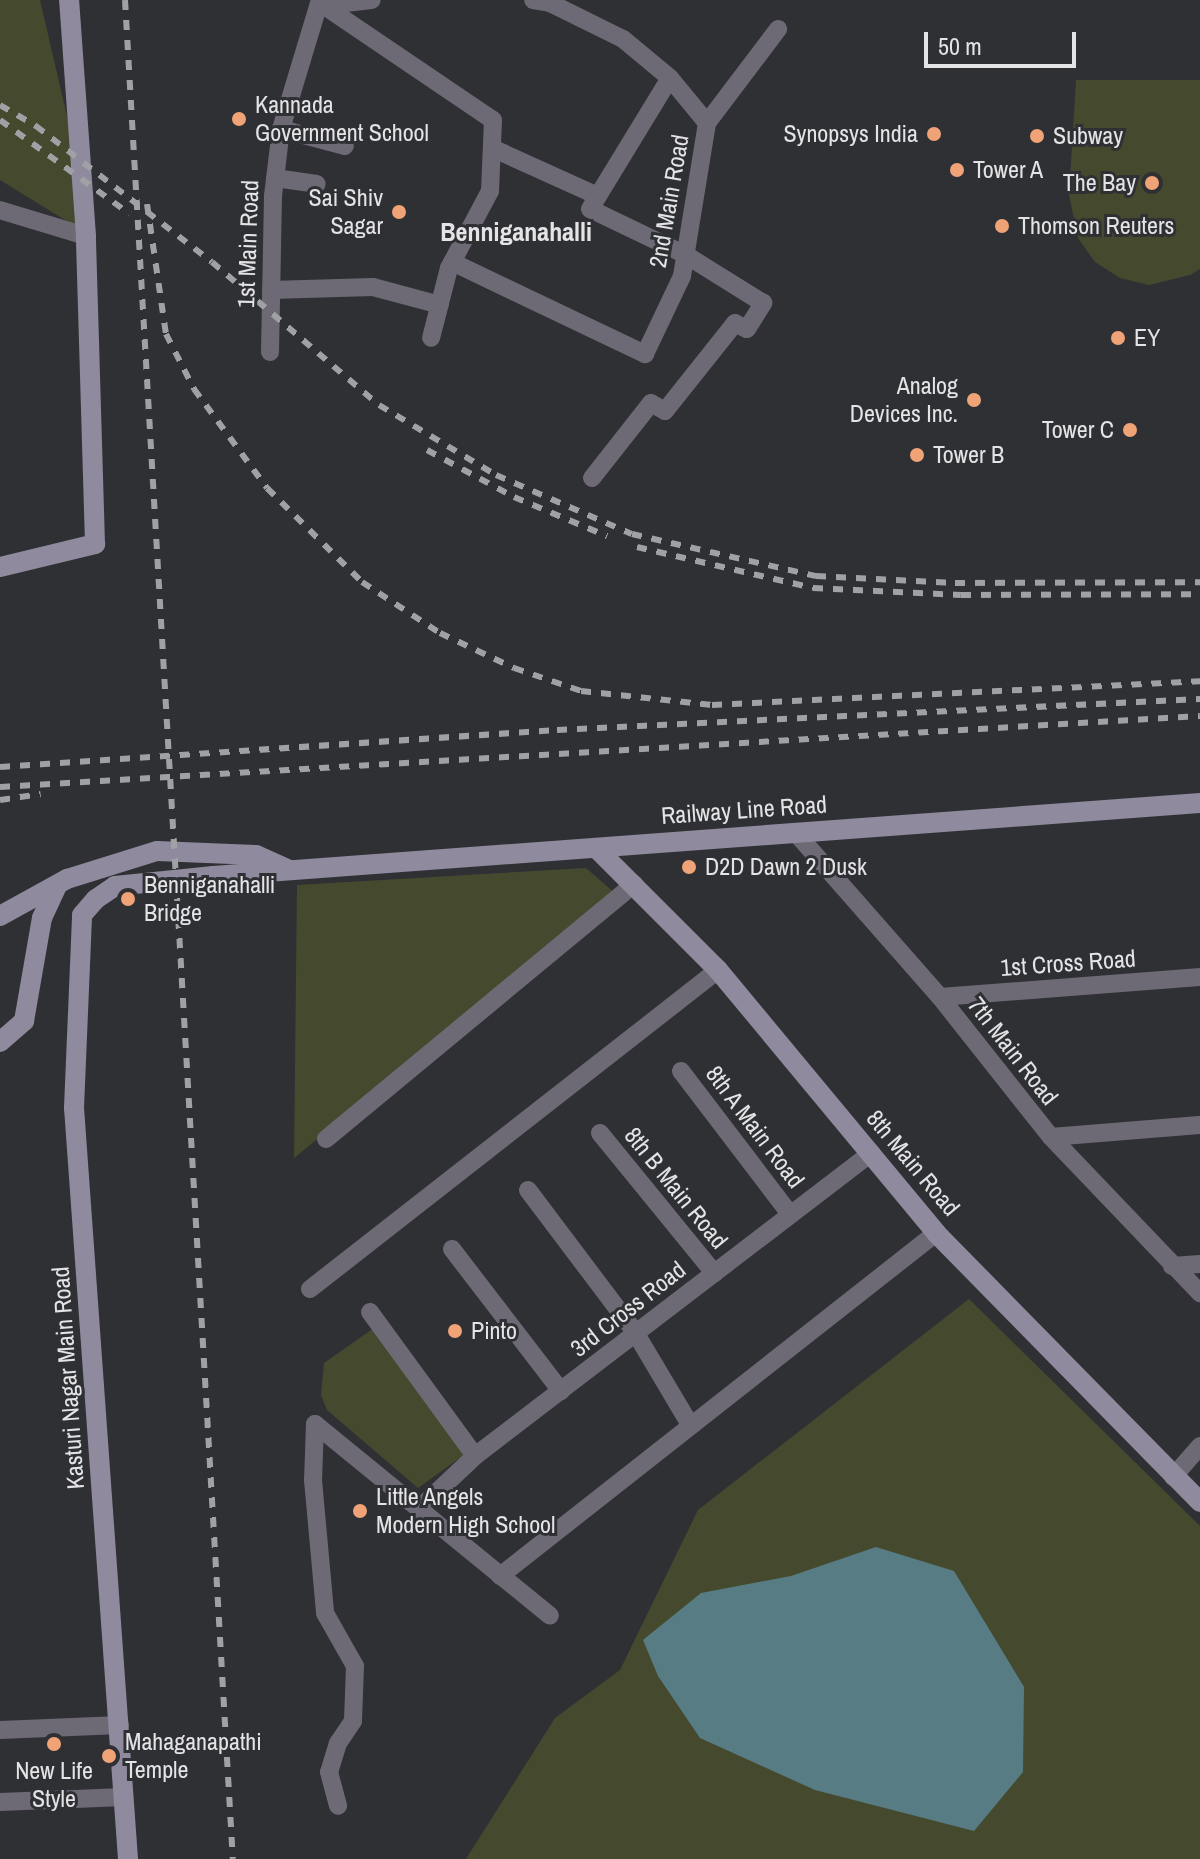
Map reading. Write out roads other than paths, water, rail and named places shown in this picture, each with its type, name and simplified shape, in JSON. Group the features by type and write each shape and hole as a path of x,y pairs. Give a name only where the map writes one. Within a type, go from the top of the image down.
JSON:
{"main road":[{"path":"0,567 95,544 86,236 69,0"},
{"name":"Railway Line Road","path":"96,899 115,886 1200,803"},
{"name":"8th Main Road","path":"597,849 718,970 936,1233 1200,1502"},
{"name":"Railway Line Road","path":"0,916 57,886 117,860 157,851 256,855 293,872"},
{"path":"0,1042 24,1021 42,918 57,886"},
{"name":"Kasturi Nagar Main Road","path":"96,899 82,915 74,1046 128,1859"}],"street":[{"path":"321,4 372,0"},
{"name":"2nd Main Road","path":"452,262 645,354 682,276 707,123 670,78 623,39 550,3 533,0"},
{"path":"321,4 493,120 490,191 452,262 431,338"},
{"name":"1st Main Road","path":"270,352 275,178 281,129 321,4"},
{"path":"707,123 778,29"},
{"path":"592,478 651,403 665,411 735,323 747,329 763,303 686,255 590,209 670,78"},
{"path":"281,129 345,146"},
{"path":"492,148 598,196"},
{"path":"275,178 317,184"},
{"path":"0,210 86,236"},
{"path":"271,290 373,287 440,305"},
{"name":"7th Main Road","path":"795,832 940,997 1051,1137 1200,1293"},
{"path":"326,1139 634,884"},
{"path":"310,1289 718,970"},
{"name":"1st Cross Road","path":"940,997 1200,977"},
{"name":"8th A Main Road","path":"681,1071 789,1213"},
{"path":"1051,1137 1200,1125"},
{"name":"8th B Main Road","path":"600,1133 714,1273"},
{"name":"3rd Cross Road","path":"419,1509 475,1456 871,1153"},
{"path":"528,1190 635,1332 689,1423"},
{"path":"500,1576 689,1423 936,1233"},
{"path":"452,1249 561,1391"},
{"path":"1172,1266 1200,1264"},
{"path":"370,1312 475,1456"},
{"path":"338,1806 329,1772 338,1743 353,1721 355,1666 325,1613 313,1480 315,1424 550,1616"},
{"path":"1173,1477 1200,1446"},
{"path":"0,1730 120,1725"},
{"path":"0,1802 124,1797"}],"water":[{"path":"876,1547 954,1571 1024,1687 1023,1772 974,1831 815,1790 700,1738 658,1676 643,1640 701,1593 791,1576"}],"railway":[{"path":"125,0 233,1859"},
{"path":"0,105 36,126 212,262 379,405 496,475 632,534 816,576 955,583 1200,582"},
{"path":"0,120 130,214"},
{"path":"147,204 166,334 194,389 267,488 362,582 440,633 514,668 581,691 712,705 1200,681"},
{"path":"427,450 514,497 607,536"},
{"path":"637,547 813,588 961,595 1200,594"},
{"path":"0,767 557,730 1200,699"},
{"path":"0,787 1200,716"},
{"path":"0,800 41,794"}],"place":[{"name":"Kannada Government School","path":"239,119"},
{"name":"Synopsys India","path":"934,134"},
{"name":"Subway","path":"1037,136"},
{"name":"Tower A","path":"957,170"},
{"name":"The Bay","path":"1152,183"},
{"name":"Sai Shiv Sagar","path":"399,212"},
{"name":"Thomson Reuters","path":"1002,226"},
{"name":"EY","path":"1118,338"},
{"name":"Analog Devices Inc.","path":"974,400"},
{"name":"Tower C","path":"1130,430"},
{"name":"Tower B","path":"917,455"},
{"name":"D2D Dawn 2 Dusk","path":"689,867"},
{"name":"Benniganahalli Bridge","path":"128,899"},
{"name":"Pinto","path":"455,1331"},
{"name":"Little Angels Modern High School","path":"360,1511"},
{"name":"New Life Style","path":"54,1744"},
{"name":"Mahaganapathi Temple","path":"109,1756"}],"district":[{"name":"Benniganahalli","path":"516,232"}]}
